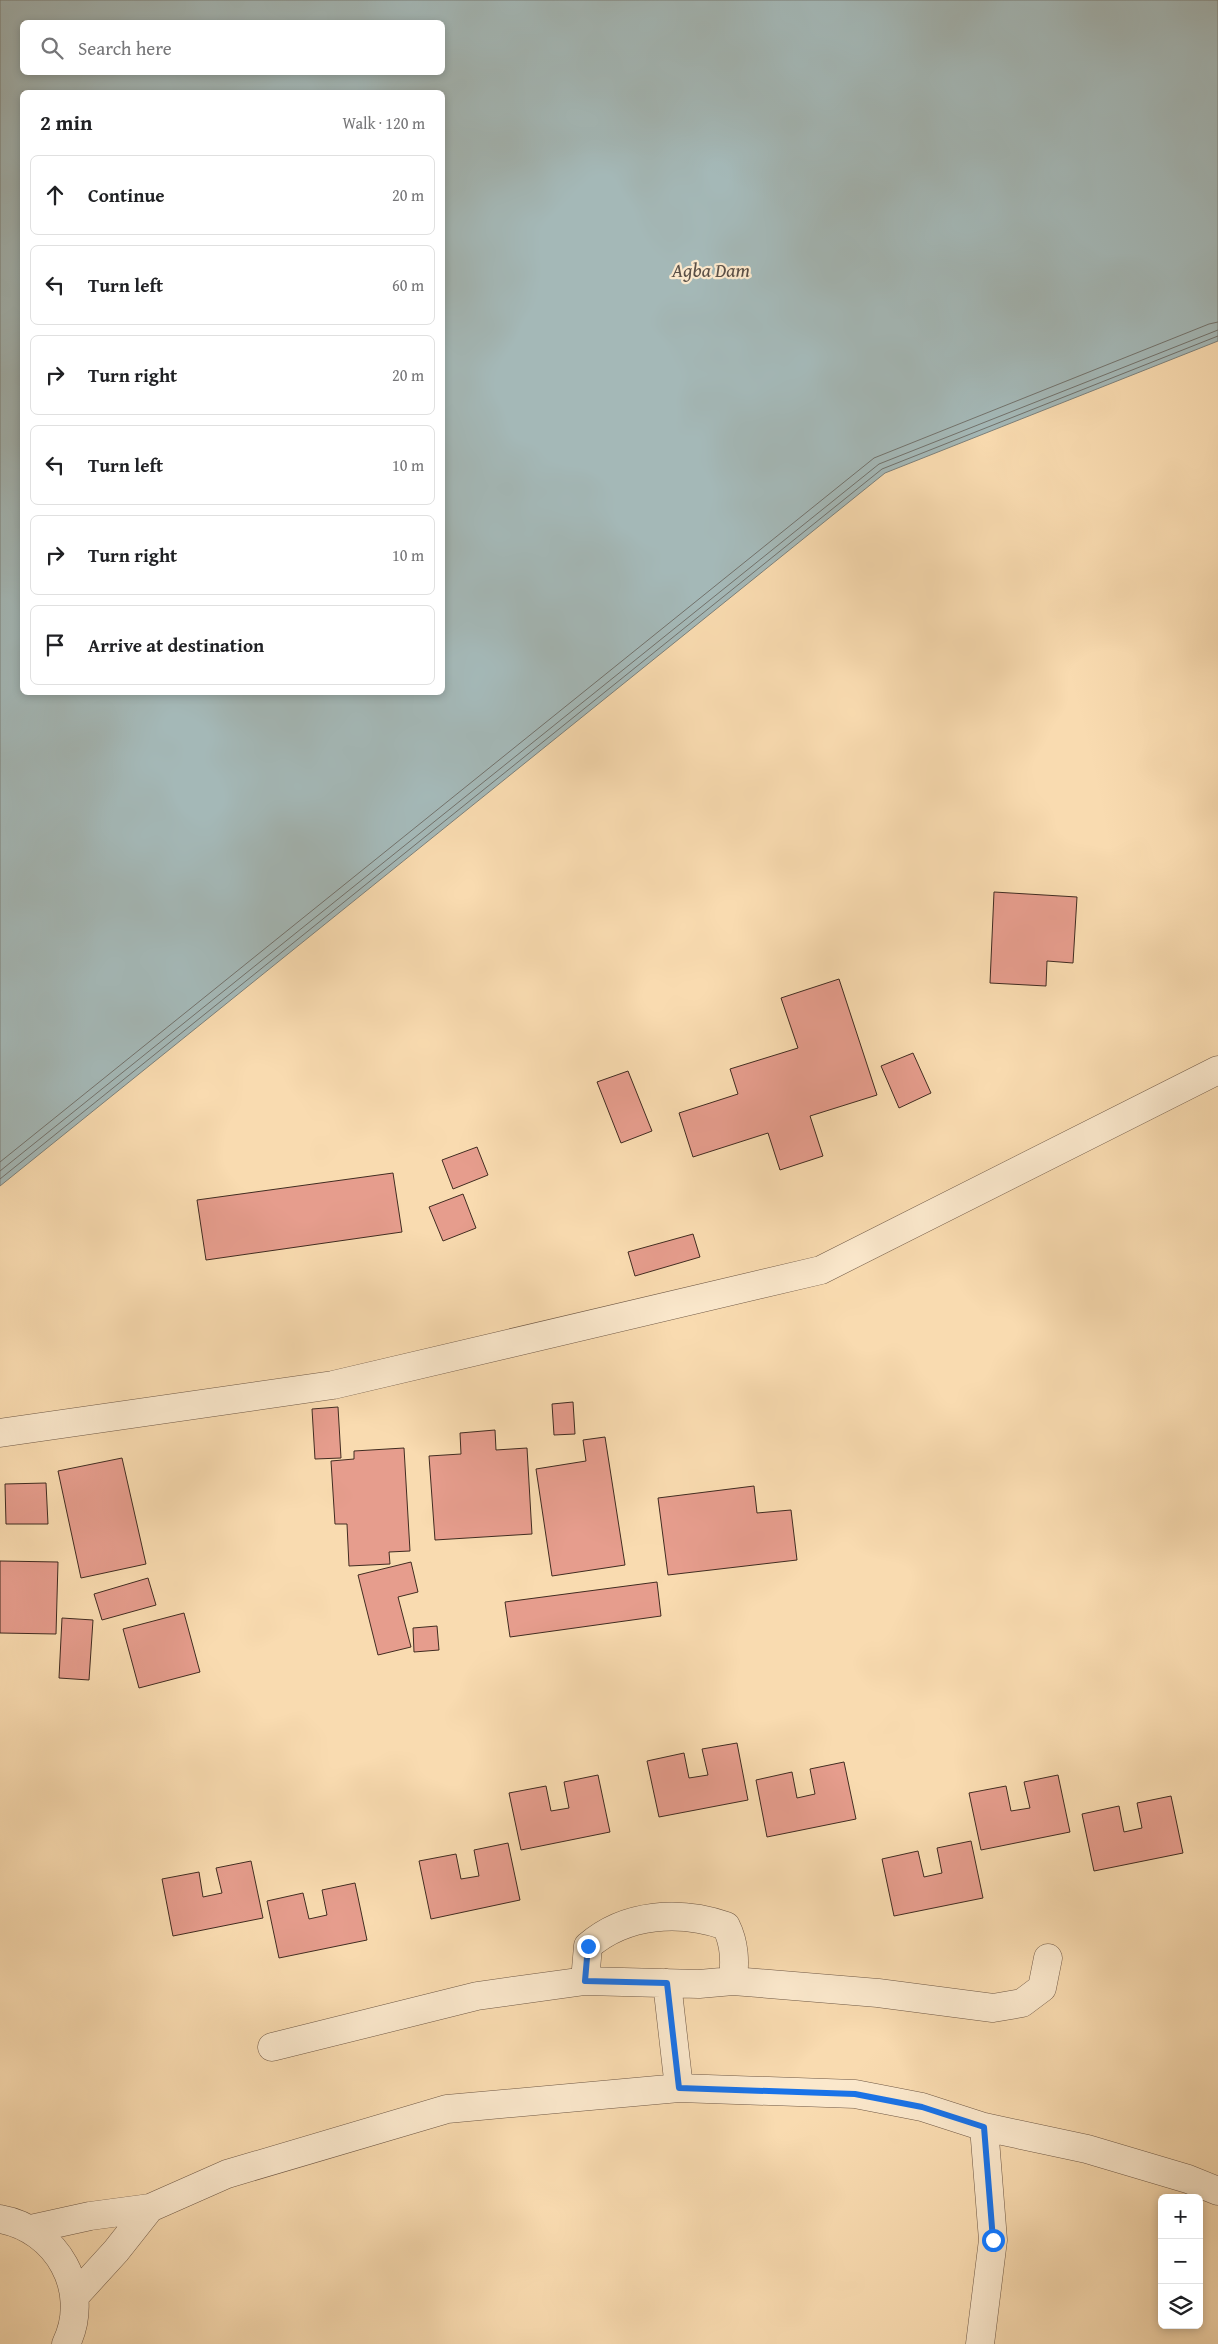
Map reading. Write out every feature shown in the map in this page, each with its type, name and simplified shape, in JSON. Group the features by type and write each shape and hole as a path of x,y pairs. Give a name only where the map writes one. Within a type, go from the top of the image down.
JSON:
{"street":[{"path":"0,1433 333,1385 821,1270 1218,1070"},
{"path":"585,1981 588,1946 604,1932 655,1917 685,1916 726,1926 732,1939 735,1962 734,1981"},
{"path":"272,2047 477,1996 585,1981 667,1983 734,1981 878,1993 993,2008 1022,2003 1042,1988 1048,1958"},
{"path":"667,1983 679,2088"},
{"path":"31,2229 90,2216 150,2208 228,2174 447,2109 679,2088 855,2094 922,2107 984,2127 1087,2149 1188,2178 1218,2191"},
{"path":"980,2344 993,2240 984,2127"},
{"path":"75,2296 116,2252 150,2208"},
{"path":"0,2219 31,2229 48,2242 61,2258 70,2276 75,2296 75,2316 66,2344"}],"water":[{"name":"Agba Dam","path":"0,0 1218,0 1218,341 885,473 0,1186"}],"building":[{"path":"994,892 1077,897 1073,963 1047,961 1046,986 990,983"},
{"path":"839,979 877,1095 810,1116 823,1156 780,1170 768,1133 693,1157 679,1113 738,1094 730,1069 798,1048 781,998"},
{"path":"913,1053 931,1093 899,1108 881,1066"},
{"path":"628,1071 652,1131 621,1143 597,1082"},
{"path":"477,1147 488,1175 453,1189 442,1160"},
{"path":"393,1173 402,1232 206,1260 197,1200"},
{"path":"463,1194 476,1228 443,1241 429,1207"},
{"path":"693,1234 700,1257 635,1276 628,1252"},
{"path":"573,1402 575,1434 554,1435 552,1404"},
{"path":"338,1407 341,1458 315,1459 312,1409"},
{"path":"495,1430 496,1450 527,1448 532,1534 435,1540 429,1456 461,1454 460,1433"},
{"path":"605,1437 625,1565 552,1576 536,1469 586,1461 583,1440"},
{"path":"404,1448 410,1551 389,1552 390,1564 349,1566 347,1524 335,1524 331,1461 354,1459 354,1451"},
{"path":"122,1458 146,1564 81,1578 58,1471"},
{"path":"46,1483 48,1524 6,1524 5,1484"},
{"path":"754,1486 757,1513 791,1510 797,1560 668,1575 658,1498"},
{"path":"0,1561 58,1562 56,1634 0,1633"},
{"path":"411,1562 418,1592 398,1597 411,1647 378,1655 358,1575"},
{"path":"148,1578 156,1605 102,1620 94,1594"},
{"path":"657,1582 661,1616 510,1637 505,1602"},
{"path":"184,1613 200,1672 139,1688 123,1629"},
{"path":"62,1618 93,1620 89,1680 59,1678"},
{"path":"437,1626 439,1650 414,1652 413,1628"},
{"path":"737,1743 748,1800 659,1817 647,1761 684,1753 689,1778 708,1775 702,1749"},
{"path":"844,1762 856,1819 767,1837 756,1780 792,1772 797,1798 815,1794 810,1769"},
{"path":"598,1775 610,1832 521,1850 509,1793 546,1786 551,1811 569,1808 564,1782"},
{"path":"1058,1775 1070,1832 981,1850 969,1793 1006,1786 1011,1811 1030,1808 1024,1782"},
{"path":"1171,1796 1183,1853 1094,1871 1082,1814 1119,1806 1124,1832 1142,1828 1137,1803"},
{"path":"971,1841 983,1898 894,1916 882,1859 918,1851 924,1877 942,1873 937,1848"},
{"path":"508,1843 520,1900 431,1919 419,1861 456,1854 461,1879 479,1876 474,1850"},
{"path":"251,1861 263,1918 173,1936 162,1879 199,1872 203,1897 222,1893 216,1868"},
{"path":"355,1883 367,1940 279,1958 267,1901 303,1893 309,1919 327,1915 322,1890"}],"route":[{"path":"588,1946 585,1981 667,1983 679,2088 855,2094 922,2107 984,2127 993,2240"}]}
